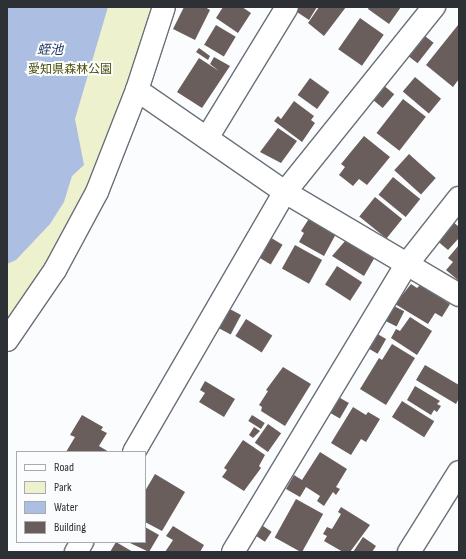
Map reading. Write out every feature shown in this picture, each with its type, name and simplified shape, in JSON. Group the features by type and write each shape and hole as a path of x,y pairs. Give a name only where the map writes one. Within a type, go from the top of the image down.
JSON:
{"street":[{"path":"7,340 55,270 98,192 137,90 164,7"},
{"path":"207,138 287,7"},
{"path":"135,451 285,192 434,7"},
{"path":"137,90 285,192 459,296"},
{"path":"233,552 407,264 459,198"},
{"path":"409,552 459,472"},
{"path":"76,552 81,543"}],"green space":[{"name":"蛭池","path":"7,7 158,7 92,187 7,330"}],"water":[{"name":"蛭池","path":"7,7 108,7 75,119 84,165 72,176 64,202 50,224 16,260 7,264"}],"building":[{"path":"184,7 205,7 210,10 195,40 173,29"},
{"path":"223,7 242,7 251,13 238,33 216,18"},
{"path":"296,7 317,7 309,20 294,10"},
{"path":"319,7 346,7 324,36 308,23"},
{"path":"369,7 401,7 389,24 368,9"},
{"path":"360,18 384,35 362,66 338,49"},
{"path":"216,25 236,37 224,57 204,45"},
{"path":"458,25 459,79 453,87 426,65"},
{"path":"421,33 434,43 418,63 405,53"},
{"path":"199,48 210,56 208,60 196,52"},
{"path":"214,57 230,66 202,108 177,92 199,58 219,71 210,64"},
{"path":"415,77 441,99 429,113 403,92"},
{"path":"310,78 329,92 317,109 298,95"},
{"path":"382,84 394,94 383,108 370,98"},
{"path":"403,99 426,117 399,151 377,133"},
{"path":"294,101 314,116 311,120 315,123 302,142 274,121 278,116 281,119"},
{"path":"278,128 297,141 281,163 260,152"},
{"path":"364,136 390,157 367,185 359,179 353,186 339,175 345,167 341,164"},
{"path":"409,154 436,178 421,194 394,170"},
{"path":"393,177 420,199 406,217 379,195"},
{"path":"375,197 402,219 386,238 359,216"},
{"path":"310,217 337,232 324,256 299,242 304,233 301,231"},
{"path":"451,220 459,227 459,238 448,250 435,239"},
{"path":"268,236 283,245 271,264 256,256"},
{"path":"346,240 375,257 364,276 332,256"},
{"path":"295,245 322,260 309,284 282,269"},
{"path":"459,245 459,281 446,270 453,262 448,258"},
{"path":"337,266 362,282 350,301 325,284"},
{"path":"411,284 417,288 420,285 450,304 442,317 435,313 428,324 395,304"},
{"path":"390,304 404,311 397,326 382,319"},
{"path":"226,307 241,315 231,334 216,326"},
{"path":"410,317 432,331 417,355 391,338 396,329 400,331"},
{"path":"246,319 272,335 262,352 235,336"},
{"path":"374,332 386,339 378,354 366,347"},
{"path":"392,344 415,358 386,405 360,389 379,358 382,360"},
{"path":"425,365 459,385 459,398 456,404 416,380"},
{"path":"283,367 311,384 285,426 261,411 262,407 259,405 268,391 266,390"},
{"path":"205,381 235,399 224,417 199,402 205,393 200,390"},
{"path":"415,386 440,401 437,404 441,406 437,412 434,410 431,415 407,400"},
{"path":"335,395 349,403 340,419 326,411"},
{"path":"402,401 434,421 424,437 392,417"},
{"path":"353,407 366,415 368,412 380,419 366,442 361,439 351,455 331,443"},
{"path":"82,415 103,427 101,430 107,433 99,446 107,451 67,451 75,437 70,435"},
{"path":"252,415 265,423 261,429 248,421"},
{"path":"268,424 281,433 268,452 255,443"},
{"path":"254,427 260,431 253,438 249,435"},
{"path":"243,440 265,455 259,466 261,468 244,491 222,477 227,470 224,468"},
{"path":"320,452 347,469 336,487 340,489 336,495 333,492 324,506 317,501 320,496 306,487 300,497 286,489 294,475 302,480"},
{"path":"155,474 185,492 162,531 146,523 146,489"},
{"path":"296,499 323,514 302,552 275,537"},
{"path":"341,507 370,525 350,552 343,552 324,541 327,536 323,534 327,527 332,529 341,514 338,512"},
{"path":"260,524 272,532 265,542 253,534"},
{"path":"173,526 204,545 200,552 165,552 173,540 166,536"},
{"path":"146,528 159,535 149,552 130,543 146,543"},
{"path":"363,537 376,546 372,552 353,552"},
{"path":"115,543 118,543 133,552 110,552"}],"park label":[{"name":"愛知県森林公園","path":"70,70"}]}
